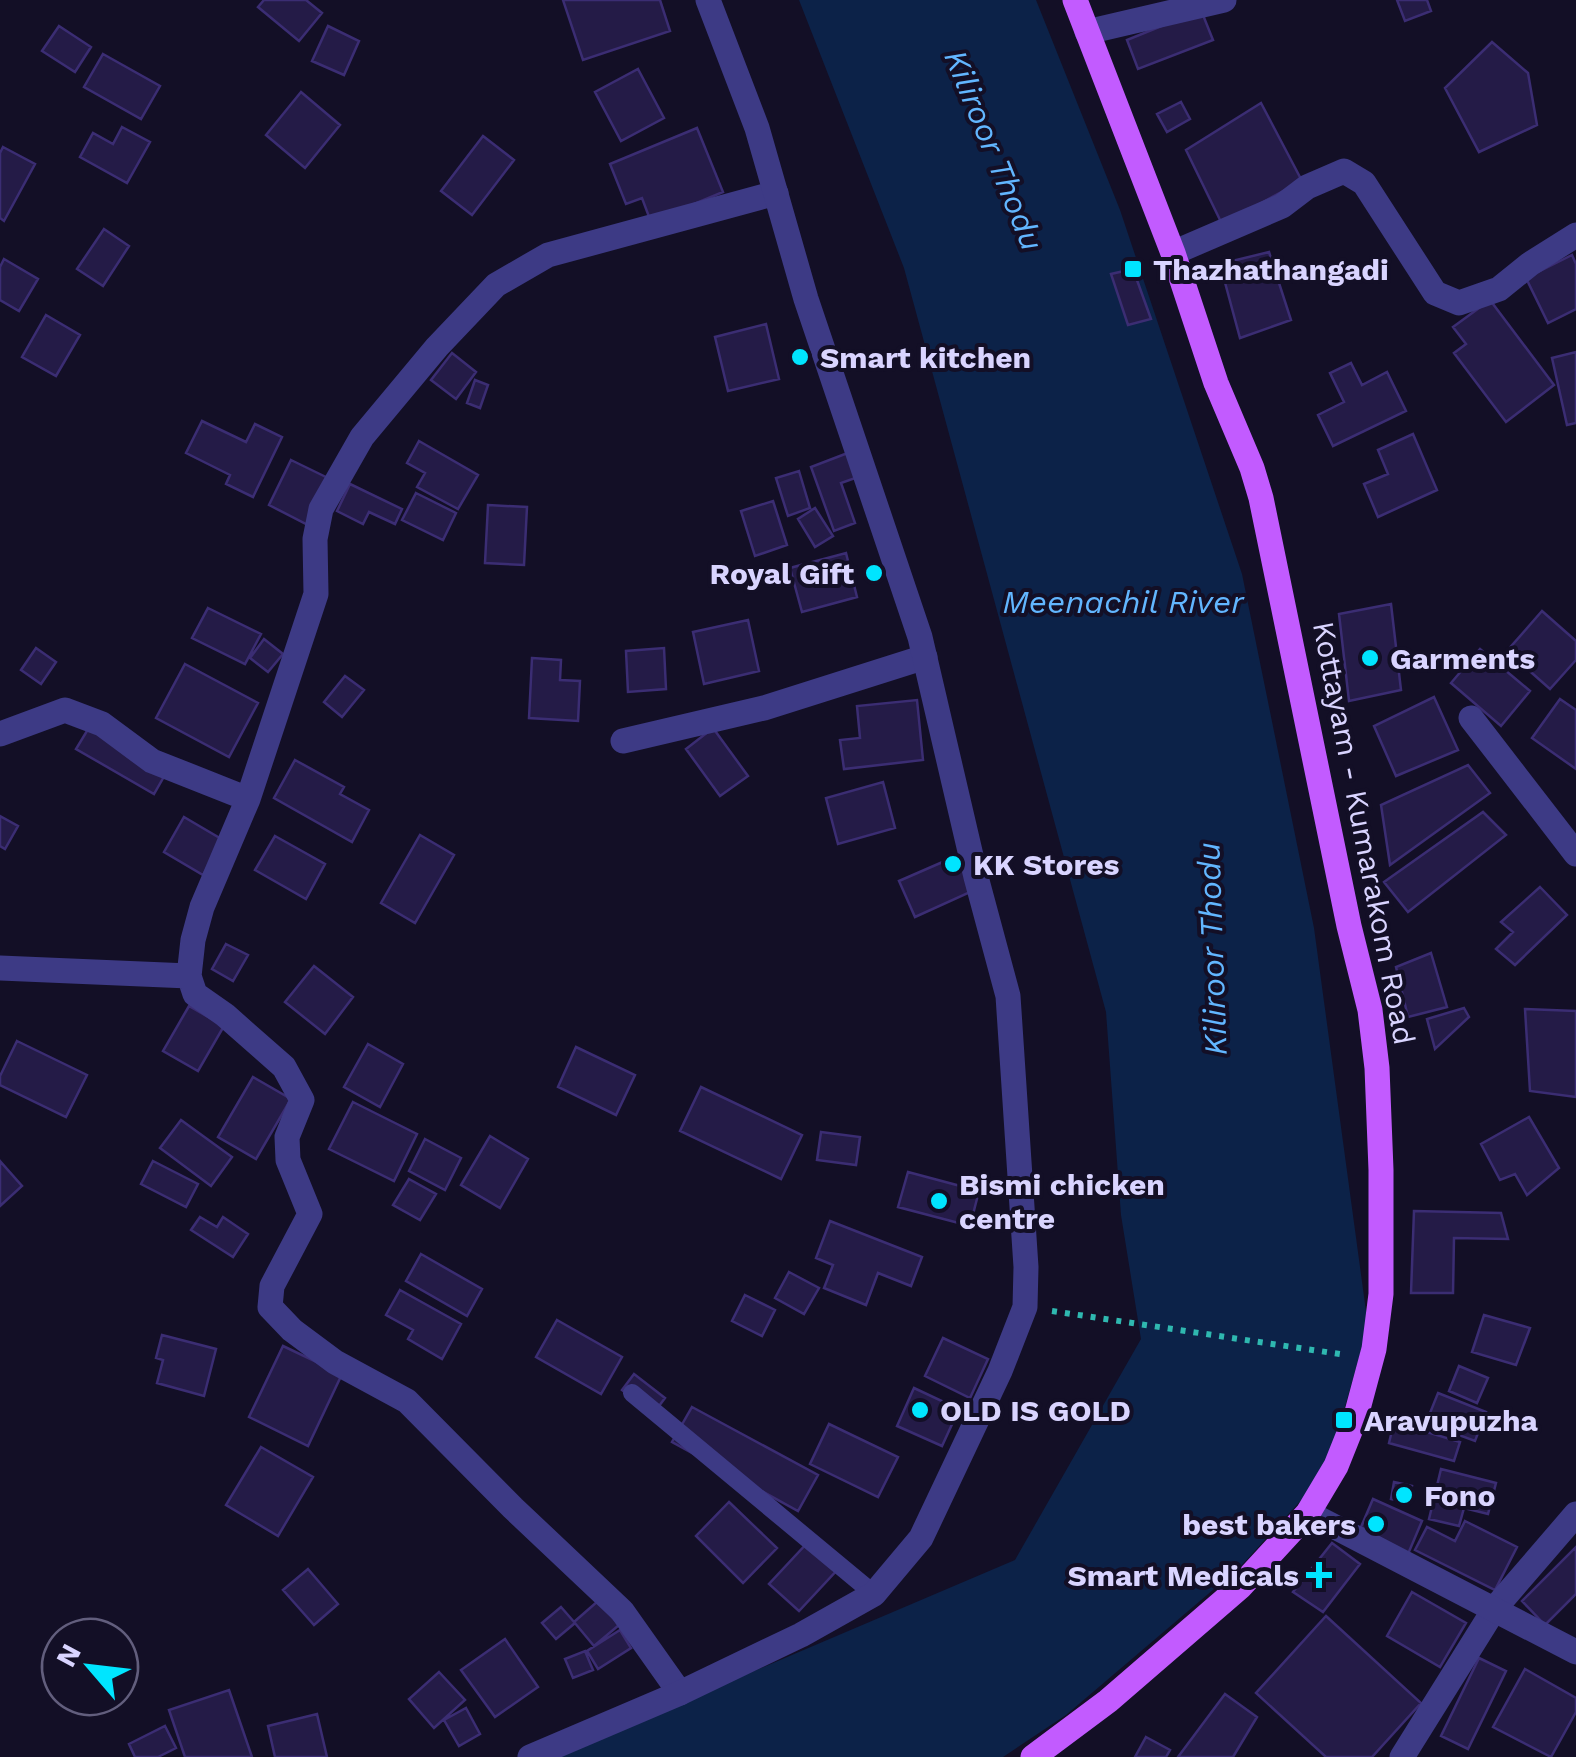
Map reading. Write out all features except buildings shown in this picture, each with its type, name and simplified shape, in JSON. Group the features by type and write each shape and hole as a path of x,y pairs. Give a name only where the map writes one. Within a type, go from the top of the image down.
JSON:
{"main road":[{"name":"Kottayam - Kumarakom Road","path":"1033,1757 1108,1701 1240,1587 1308,1513 1336,1466 1356,1416 1374,1349 1381,1294 1378,1068 1370,1010 1261,498 1216,383 1174,253 1075,0"}],"street":[{"path":"530,1757 680,1693 801,1635 874,1594 921,1538 1000,1371 1025,1307 1026,1267 1008,996 924,657 806,299 757,128 708,0"},
{"path":"1087,32 1224,0"},
{"path":"1174,253 1282,206 1308,187 1344,171 1364,182 1435,292 1458,304 1499,289 1576,235"},
{"path":"680,1693 622,1611 407,1401 335,1362 292,1330 270,1307 272,1286 310,1214 288,1160 286,1137 302,1100 284,1067 196,994 189,976 202,907 248,800 316,594 316,539 321,510 362,437 496,284 548,255 776,193"},
{"path":"623,741 764,708 924,657"},
{"path":"0,734 65,710 102,724 152,761 248,800"},
{"path":"1471,718 1576,854"},
{"path":"0,968 189,976"},
{"path":"1308,1513 1576,1652"},
{"path":"1402,1757 1496,1608 1576,1514"}],"lane":[{"path":"632,1393 874,1594"}],"path":[{"path":"1047,1311 1352,1356"}],"water":[{"name":"Meenachil River","path":"799,0 1036,0 1120,210 1242,574 1314,928 1368,1326 1326,1473 1241,1566 1066,1715 1003,1757 552,1757 1015,1560 1141,1339 1121,1215 1106,1012 904,268"}],"place":[{"name":"Thazhathangadi","path":"1133,269"},
{"name":"Smart kitchen","path":"800,357"},
{"name":"Royal Gift","path":"874,573"},
{"name":"Garments","path":"1370,658"},
{"name":"KK Stores","path":"953,864"},
{"name":"Bismi chicken centre","path":"939,1201"},
{"name":"OLD IS GOLD","path":"920,1410"},
{"name":"Aravupuzha","path":"1344,1420"},
{"name":"Fono","path":"1404,1495"},
{"name":"best bakers","path":"1376,1524"},
{"name":"Smart Medicals","path":"1319,1575"}],"water label":[{"name":"Kiliroor Thodu","path":"994,150"},
{"name":"Kiliroor Thodu","path":"1212,949"}]}
